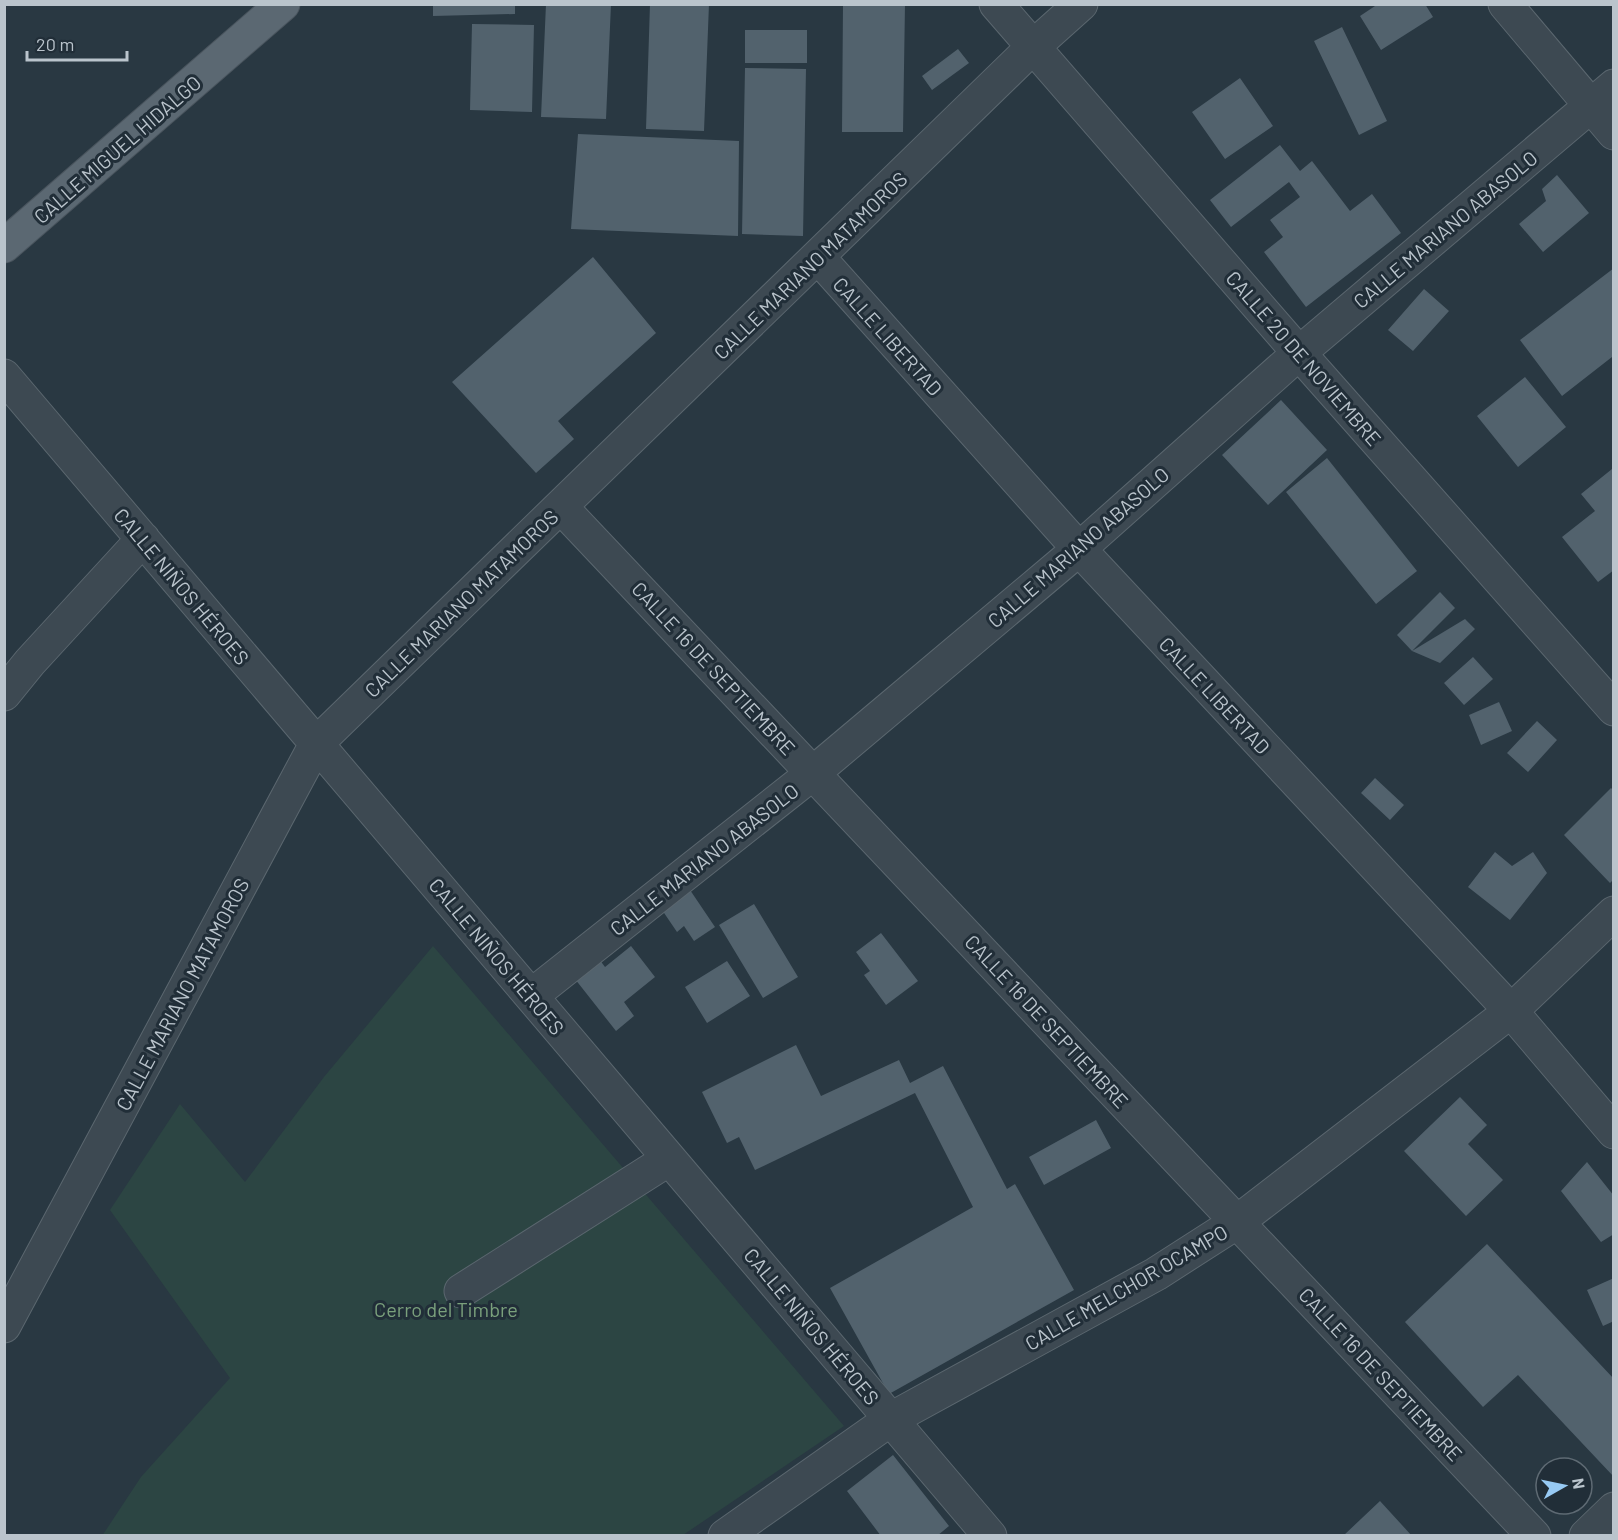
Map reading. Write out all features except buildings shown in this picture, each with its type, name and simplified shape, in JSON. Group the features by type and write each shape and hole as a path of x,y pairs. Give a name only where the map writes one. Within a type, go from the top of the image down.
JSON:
{"main road":[{"name":"CALLE MIGUEL HIDALGO","path":"4,246 283,4"}],"street":[{"name":"CALLE 20 DE NOVIEMBRE","path":"996,4 1299,353 1614,709"},
{"name":"CALLE MARIANO MATAMOROS","path":"4,1326 316,744 1033,47 1080,4"},
{"path":"1505,4 1603,95 1614,133"},
{"name":"CALLE MARIANO ABASOLO","path":"531,996 813,773 1079,549 1299,353 1603,95"},
{"name":"CALLE LIBERTAD","path":"818,257 1079,549 1511,1011 1614,1132"},
{"name":"CALLE NIÑOS HÉROES","path":"4,376 990,1536"},
{"name":"CALLE 16 DE SEPTIEMBRE","path":"561,507 1534,1536"},
{"path":"4,694 30,662 143,539"},
{"name":"CALLE MELCHOR OCAMPO","path":"725,1536 891,1419 1156,1274 1238,1222 1511,1011 1614,913"},
{"path":"461,1291 669,1159"},
{"path":"1586,1536 1614,1509"}],"green space":[{"name":"Cerro del Timbre","path":"433,946 844,1426 683,1535 102,1536 141,1477 230,1378 110,1210 180,1104 245,1182 324,1077"}]}
